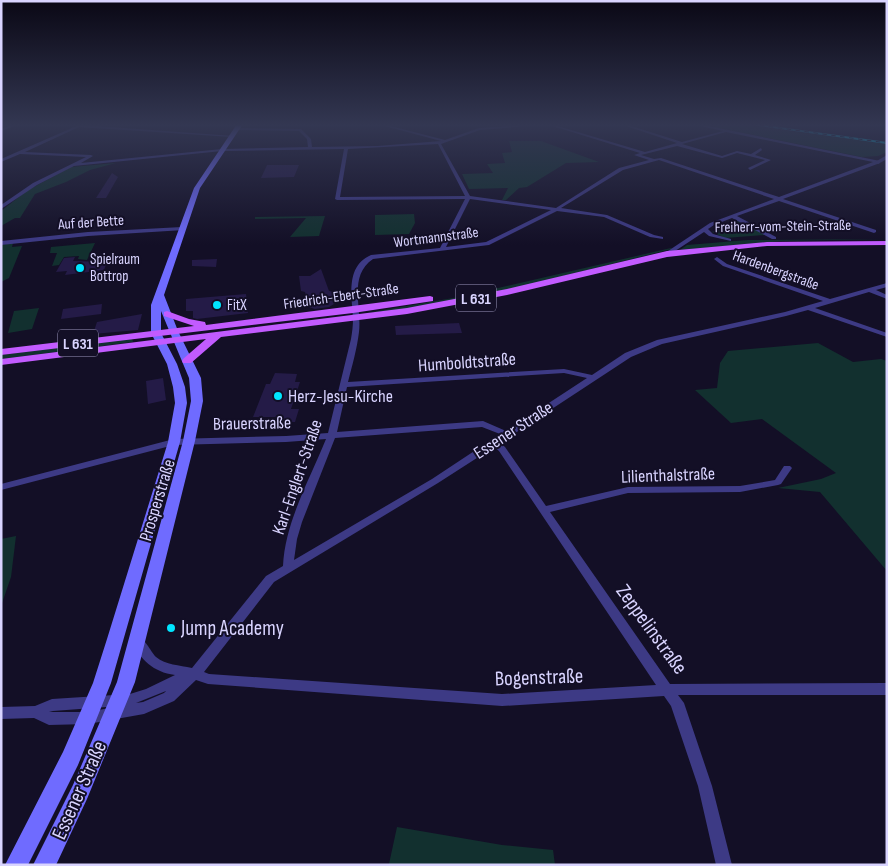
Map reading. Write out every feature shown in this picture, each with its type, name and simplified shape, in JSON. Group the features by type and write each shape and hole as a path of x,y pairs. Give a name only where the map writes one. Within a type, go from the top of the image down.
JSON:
{"main road":[{"path":"157,338 156,307 197,188 213,164"},
{"name":"Freiherr-vom-Stein-Straße","path":"680,245 774,238 887,238"},
{"name":"Freiherr-vom-Stein-Straße","path":"705,249 775,244 887,243"},
{"name":"Friedrich-Ebert-Straße","path":"355,314 476,290 629,254 680,245"},
{"name":"Friedrich-Ebert-Straße","path":"1,352 229,330 507,292 667,254 705,249"},
{"name":"Prosperstraße","path":"91,711 196,401 195,378 175,336 160,296"},
{"path":"167,314 187,322 229,330"},
{"path":"187,361 205,344 229,330"},
{"name":"Friedrich-Ebert-Straße","path":"1,362 157,338"},
{"name":"Prosperstraße","path":"115,708 126,682 137,641 181,441 179,387 172,364 157,338"},
{"name":"Essener Straße","path":"44,865 80,792 115,708"},
{"name":"Essener Straße","path":"16,865 59,784 91,711"}],"street":[{"path":"1,208 35,184 72,165 78,164"},
{"path":"343,164 336,199 468,197 605,216 661,238"},
{"path":"450,164 468,197"},
{"name":"Wortmannstraße","path":"371,257 487,244 557,209 621,169 637,164"},
{"name":"Wortmannstraße","path":"678,164 779,198"},
{"path":"749,167 757,167 761,164"},
{"name":"Friedrich-Ebert-Straße","path":"667,254 704,229 732,216 871,164"},
{"path":"442,249 468,197"},
{"path":"779,198 874,231"},
{"path":"732,216 774,238"},
{"name":"Auf der Bette","path":"1,243 88,234 182,229"},
{"path":"704,229 711,235 729,240"},
{"name":"Karl-Englert-Straße","path":"288,567 287,558 292,539 331,436 349,363 355,314 355,279 361,264 371,257"},
{"name":"Hardenbergstraße","path":"717,259 725,265 828,302"},
{"name":"Essener Straße","path":"91,711 157,703 176,692 195,673 270,579 427,486 628,355 660,342 809,308 887,285"},
{"path":"870,290 887,297"},
{"path":"809,308 887,334"},
{"name":"Humboldtstraße","path":"343,385 564,371 574,371 592,378"},
{"name":"Brauerstraße","path":"1,487 181,441 331,436 483,424 507,434"},
{"name":"Zeppelinstraße","path":"495,443 502,449 657,677 669,689 677,703 705,786 724,865"},
{"name":"Lilienthalstraße","path":"543,510 628,490 715,490 760,486 778,482 787,468"},
{"path":"137,641 145,656 155,665 168,670 195,673"},
{"name":"Bogenstraße","path":"195,673 208,679 502,700 669,689 887,688"},
{"path":"1,713 35,712 49,719 91,711"}],"green space":[{"path":"111,164 90,170 35,194 20,218 15,218 1,226 1,211 28,190 71,167"},
{"path":"487,164 564,164 527,187 519,188 506,200 502,200 508,188 469,189 462,174 493,173"},
{"path":"414,214 415,223 409,234 375,235 375,215"},
{"path":"325,216 319,236 290,237 306,218 255,219 255,217"},
{"path":"737,221 765,234 725,238 712,232"},
{"path":"887,239 781,241 680,250 687,245 748,240"},
{"path":"13,243 12,247 22,246 9,278 1,282 1,245"},
{"path":"95,243 87,260 78,259 79,256 64,257 59,265 52,266 57,253 50,253 51,247"},
{"path":"671,248 495,293 407,309 366,313 459,297"},
{"path":"39,308 32,329 8,333 14,311"},
{"path":"132,338 133,342 1,359 1,355"},
{"path":"818,343 853,362 881,359 887,361 887,571 820,492 778,488 821,479 836,473 762,419 731,423 695,390 717,388 720,363 728,351"},
{"path":"16,536 11,577 1,606 1,539"},
{"path":"397,827 502,845 553,850 555,865 390,865"}],"building":[{"path":"267,165 299,165 294,177 261,178"},
{"path":"112,173 118,177 106,198 96,198"},
{"name":"Spielraum Bottrop","path":"75,257 73,261 107,262 104,270 65,275 67,271 56,272 64,258"},
{"path":"217,259 216,267 192,266 192,260"},
{"path":"321,269 329,291 342,293 344,298 329,307 315,309 308,307 305,292 301,291 299,276 310,276"},
{"name":"FitX","path":"246,294 248,313 197,319 193,318 193,311 186,311 186,299"},
{"path":"102,304 101,314 61,319 63,309"},
{"path":"142,314 138,330 93,334 97,322"},
{"path":"459,323 462,333 396,335 395,326"},
{"name":"Herz-Jesu-Kirche","path":"275,373 297,374 295,382 300,382 291,409 299,409 295,422 291,422 289,428 275,428 279,417 253,417 266,384 270,384"},
{"path":"163,378 166,400 148,404 146,381"}],"place":[{"name":"Spielraum Bottrop","path":"80,268"},
{"name":"FitX","path":"217,305"},
{"name":"Herz-Jesu-Kirche","path":"278,396"},
{"name":"Jump Academy","path":"171,628"}]}
